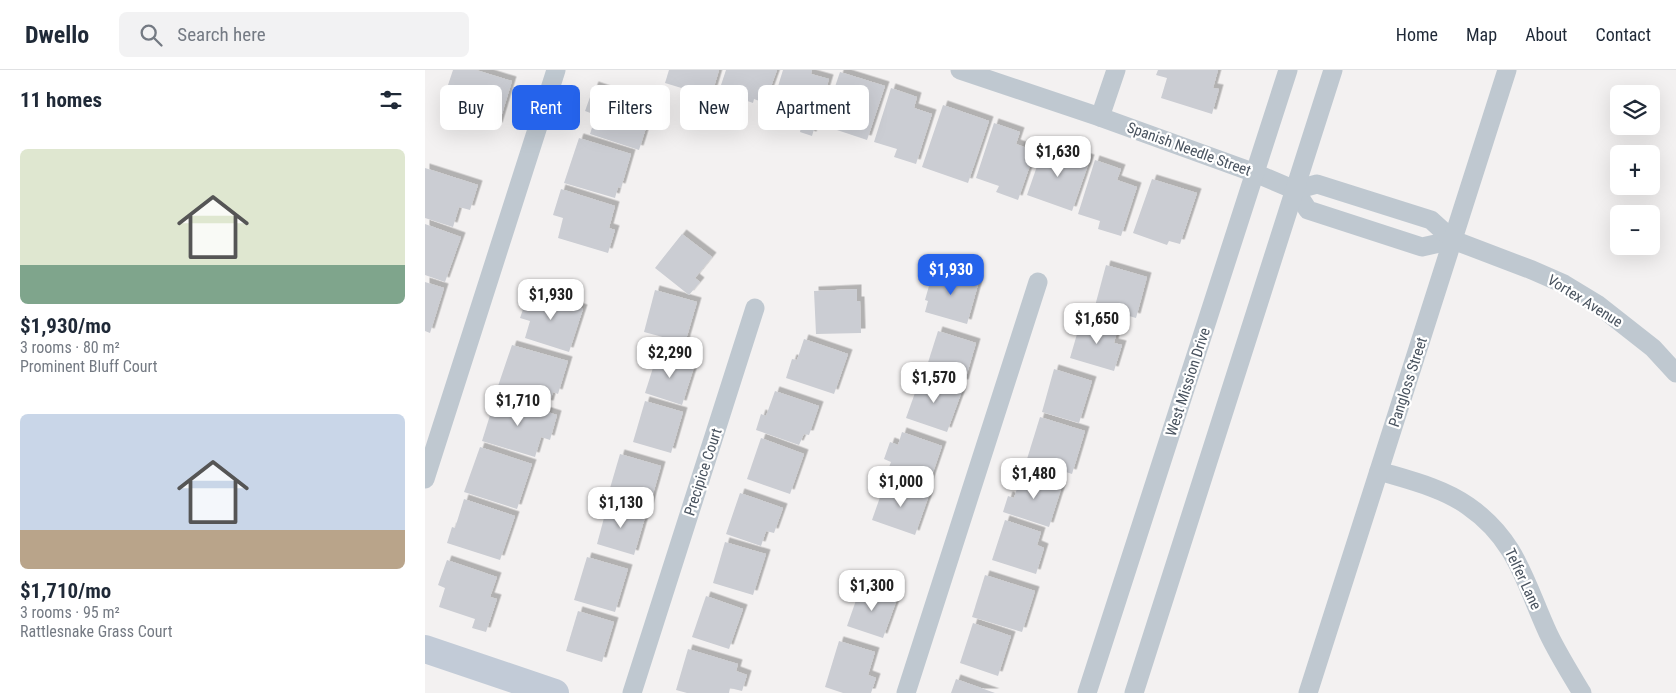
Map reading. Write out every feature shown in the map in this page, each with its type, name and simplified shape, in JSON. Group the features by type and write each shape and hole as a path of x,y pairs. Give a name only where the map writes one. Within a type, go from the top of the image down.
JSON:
{"street":[{"path":"425,479 555,70"},
{"name":"Spanish Needle Street","path":"960,70 1100,117 1255,173 1295,190"},
{"path":"1100,117 1115,70"},
{"name":"West Mission Drive","path":"1087,693 1288,70"},
{"path":"1134,693 1333,70"},
{"name":"Pangloss Street","path":"1308,693 1507,70"},
{"name":"Vortex Avenue","path":"1295,190 1317,184 1431,220 1453,240 1564,284 1597,304 1653,348 1676,373"},
{"path":"1295,190 1309,210 1405,242 1422,247 1453,240"},
{"path":"906,693 1038,282"},
{"name":"Precipice Court","path":"632,693 755,308"},
{"name":"Telfer Lane","path":"1379,471 1447,494 1467,505 1498,532 1511,550 1549,634 1582,693"},
{"path":"425,649 555,693"}],"building":[{"path":"453,70 476,70 512,81 502,114 502,85 448,85"},
{"path":"669,70 719,70 715,85 680,85 680,88 665,83"},
{"path":"726,70 777,70 772,85 758,85 758,100 754,99 753,103 748,101 748,85 721,85"},
{"path":"783,70 812,70 811,74 829,79 827,85 778,85"},
{"path":"1158,70 1218,70 1213,88 1219,89 1212,114 1161,98 1167,78 1156,75"},
{"path":"840,72 885,86 867,140 837,130 869,130 869,85 836,85"},
{"path":"891,88 917,97 914,108 932,114 916,164 894,157 897,149 874,142"},
{"path":"590,97 590,113 585,111"},
{"path":"943,105 989,121 968,183 922,167"},
{"path":"994,123 1020,132 1016,144 1035,151 1018,200 996,192 999,186 976,178"},
{"path":"591,130 645,130 639,150 590,134"},
{"path":"800,130 814,130 812,136 800,132"},
{"path":"579,138 631,154 621,188 618,187 615,198 564,183"},
{"path":"1044,146 1090,159 1072,211 1027,195"},
{"path":"1095,160 1121,169 1117,180 1137,187 1121,236 1098,229 1100,221 1078,214"},
{"path":"425,168 478,185 470,210 459,207 453,227 425,218"},
{"path":"1152,179 1197,193 1180,244 1169,241 1167,245 1133,233"},
{"path":"561,189 615,206 609,228 615,230 608,253 558,238 563,218 553,215"},
{"path":"425,224 461,237 445,282 425,275"},
{"path":"682,234 712,257 695,278 700,282 689,295 655,268"},
{"path":"1106,265 1147,277 1136,318 1095,306"},
{"path":"934,268 979,281 967,324 925,312 928,301 925,300"},
{"path":"425,282 444,288 430,333 425,331"},
{"path":"857,289 857,301 860,301 861,333 816,334 814,291"},
{"path":"655,290 697,302 685,343 644,332"},
{"path":"529,292 583,309 569,352 525,338 530,321 520,318"},
{"path":"1082,317 1118,328 1114,343 1122,345 1114,371 1070,358"},
{"path":"938,331 976,343 964,384 925,372"},
{"path":"804,339 848,354 834,394 786,378 792,359 797,360"},
{"path":"512,345 568,361 558,394 553,392 549,405 497,389"},
{"path":"658,352 695,364 682,405 645,393"},
{"path":"1054,369 1092,381 1079,423 1042,412"},
{"path":"921,376 962,391 947,432 906,418"},
{"path":"775,391 819,406 809,435 804,434 799,445 756,430 761,414 766,416"},
{"path":"496,396 557,415 550,440 541,437 535,457 482,441"},
{"path":"645,401 683,412 671,453 633,442"},
{"path":"1040,417 1085,431 1072,474 1027,459"},
{"path":"902,432 942,446 928,487 887,472 891,462 884,459 890,442 898,445"},
{"path":"761,438 804,454 790,494 747,479"},
{"path":"480,447 532,464 517,509 464,492"},
{"path":"620,454 661,466 649,508 608,495"},
{"path":"1022,473 1062,486 1049,527 1003,512 1008,496 1014,498"},
{"path":"886,480 929,495 915,535 872,520"},
{"path":"740,493 783,508 774,533 766,531 761,546 726,534"},
{"path":"464,499 515,516 500,560 447,543 452,527 455,528"},
{"path":"608,503 646,514 634,555 597,544"},
{"path":"1005,520 1041,532 1037,545 1044,548 1036,574 992,560"},
{"path":"725,542 766,554 753,595 713,583"},
{"path":"587,557 628,569 615,612 574,600"},
{"path":"447,560 497,577 490,597 497,599 486,632 472,628 475,619 439,607 445,588 438,585"},
{"path":"985,575 1035,591 1022,632 972,617"},
{"path":"861,586 897,599 883,638 847,626"},
{"path":"706,596 743,609 729,649 692,637"},
{"path":"578,611 614,622 602,662 566,651"},
{"path":"973,623 1011,636 998,676 960,663"},
{"path":"839,641 875,652 868,675 876,678 871,693 843,693 825,687"},
{"path":"688,649 738,664 736,671 747,675 742,691 730,688 729,693 687,693 676,690"},
{"path":"956,679 995,693 951,693"}]}
